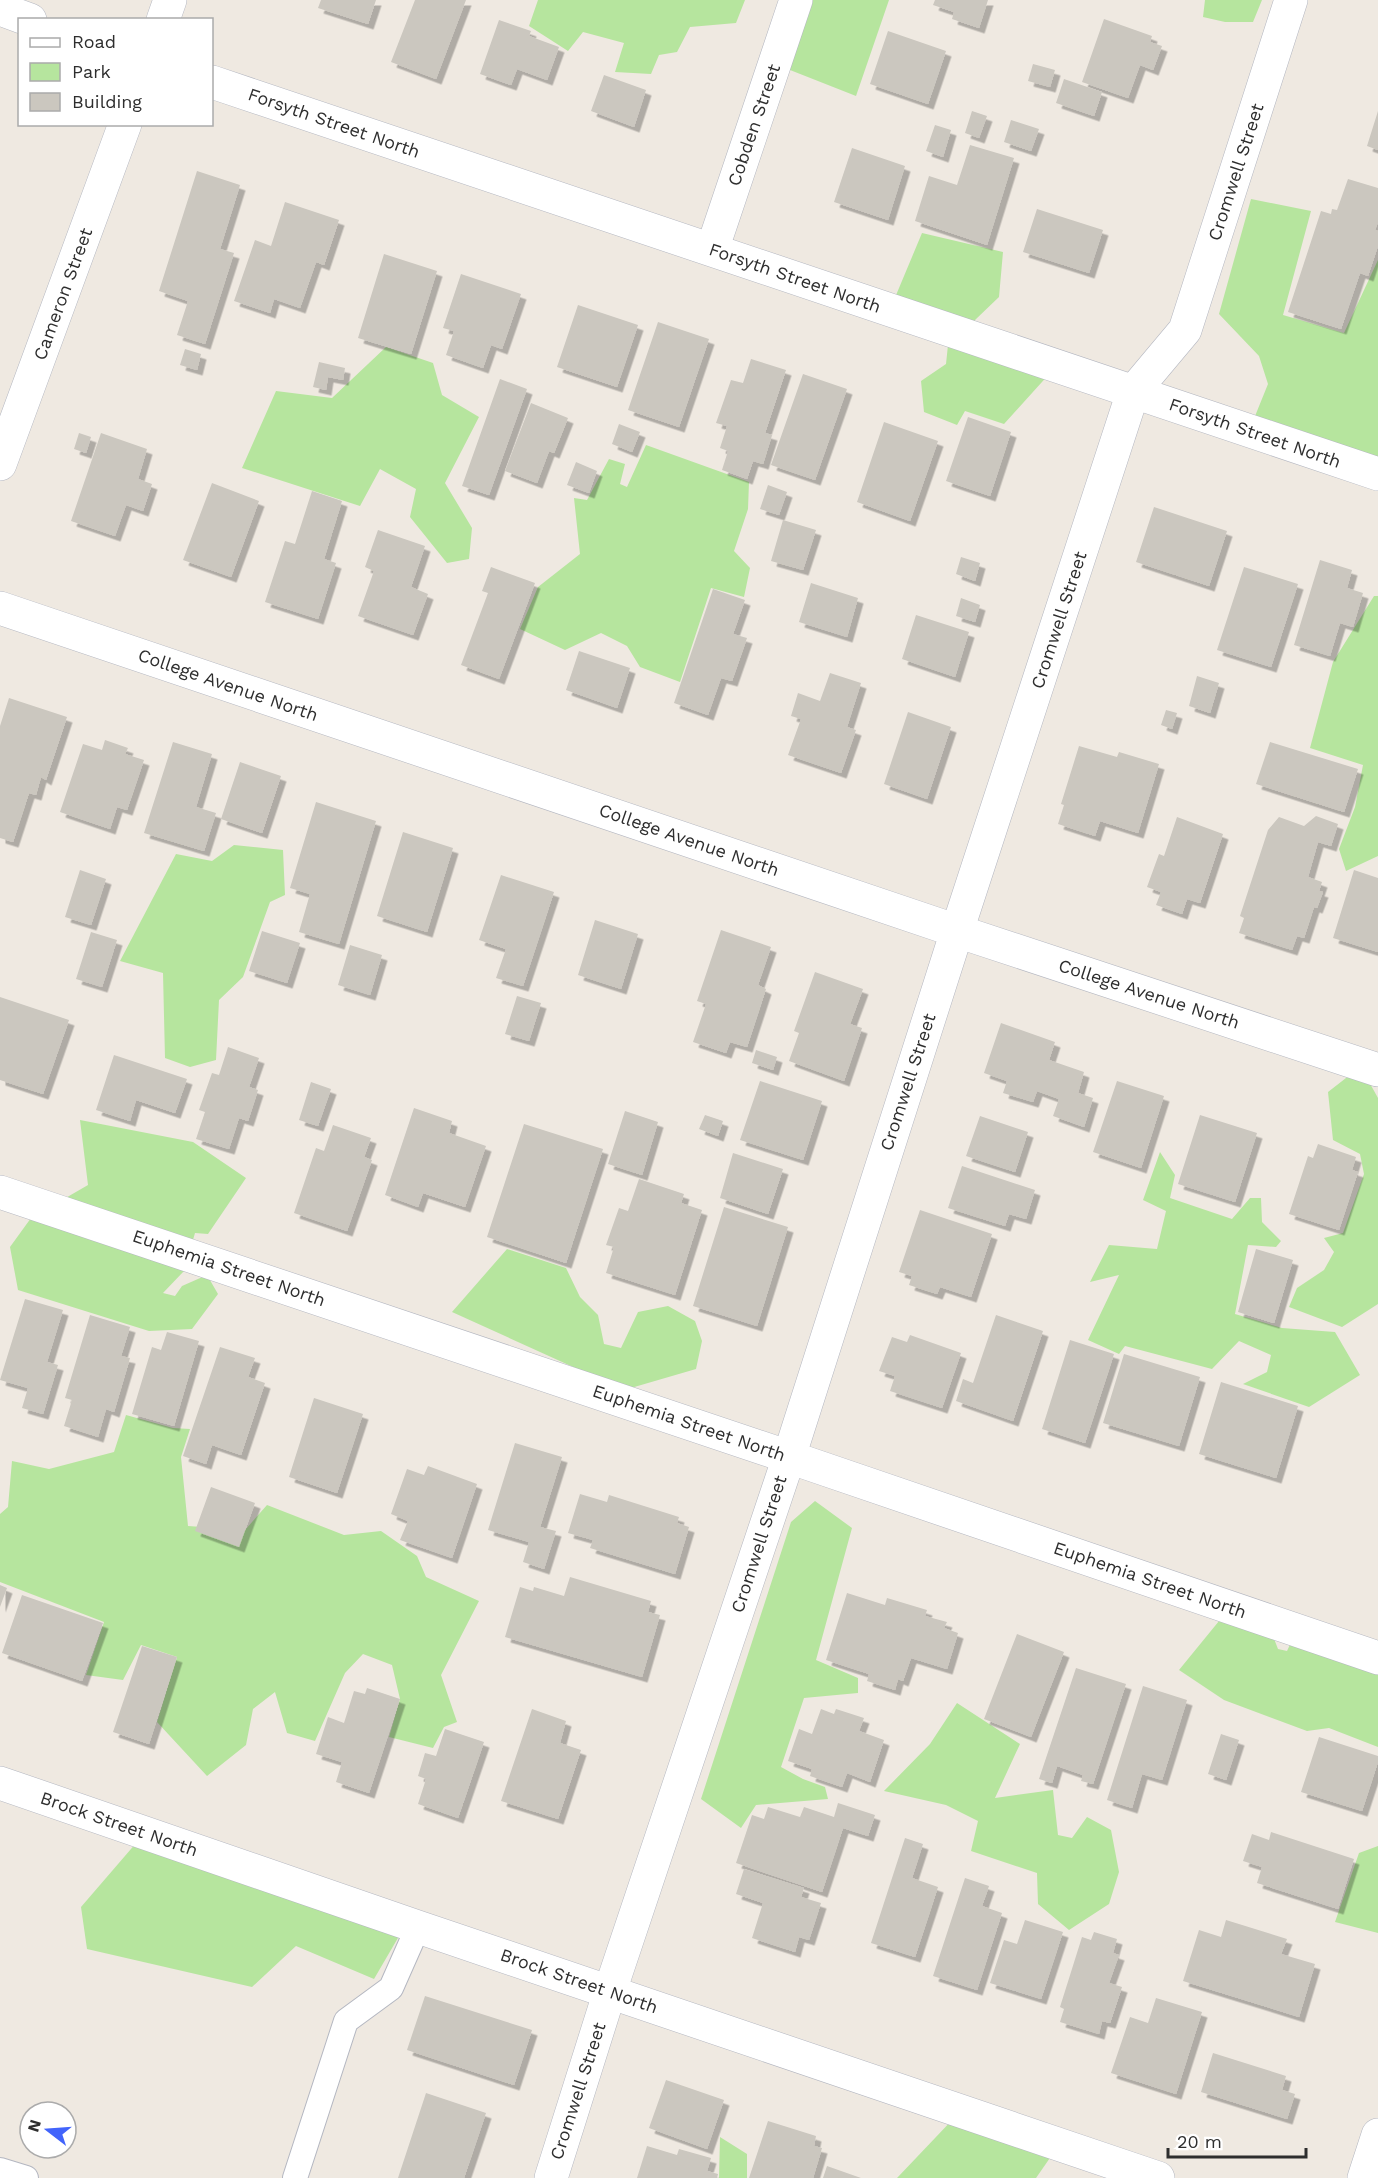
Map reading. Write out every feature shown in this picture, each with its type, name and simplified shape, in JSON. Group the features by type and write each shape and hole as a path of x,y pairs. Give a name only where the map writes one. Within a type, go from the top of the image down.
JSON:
{"street":[{"path":"164,18 170,0"},
{"name":"Cobden Street","path":"712,250 796,0"},
{"name":"Cromwell Street","path":"551,2178 610,1991 789,1456 1133,392 1185,330 1291,0"},
{"path":"0,9 25,18"},
{"name":"Forsyth Street North","path":"213,82 1378,474"},
{"name":"Cameron Street","path":"0,464 124,126"},
{"name":"College Avenue North","path":"0,608 957,931 1378,1070"},
{"name":"Euphemia Street North","path":"0,1192 789,1456 1378,1658"},
{"name":"Brock Street North","path":"0,1783 1158,2178"},
{"path":"1364,2178 1378,2135"}],"lane":[{"path":"295,2178 346,2020 391,1988 418,1927"},
{"path":"0,2170 26,2178"}],"green space":[{"path":"538,0 745,0 736,23 690,27 677,52 659,55 651,74 615,72 624,43 583,32 568,51 529,26"},
{"path":"802,0 889,0 856,96 790,70"},
{"path":"1205,0 1262,0 1253,22 1225,22 1203,17"},
{"path":"1251,199 1311,211 1283,315 1344,333 1378,260 1378,469 1251,426 1268,384 1259,356 1219,314"},
{"path":"922,233 1003,252 999,297 975,320 973,331 1032,340 1051,372 1004,424 965,411 957,425 924,412 921,381 946,364 948,345 894,300"},
{"path":"386,347 433,363 442,395 479,417 445,483 472,528 469,559 447,563 410,517 416,489 380,469 360,506 242,468 276,391 332,398"},
{"path":"646,445 749,482 748,509 734,551 750,568 744,597 711,588 680,682 640,667 627,646 601,633 565,650 520,629 538,587 580,554 574,498 587,500 609,459 625,464 620,484 627,487"},
{"path":"1374,596 1378,596 1378,856 1346,871 1339,849 1355,807 1363,765 1310,748 1333,662"},
{"path":"234,845 283,850 285,895 270,902 243,977 219,1000 216,1060 190,1067 165,1058 163,973 120,961 176,854 212,861"},
{"path":"1355,1071 1368,1080 1378,1098 1378,1304 1342,1327 1289,1307 1297,1288 1324,1270 1334,1252 1324,1238 1343,1233 1364,1174 1360,1154 1333,1140 1328,1092"},
{"path":"80,1120 193,1142 246,1178 208,1234 195,1233 184,1271 163,1293 175,1296 182,1286 207,1275 218,1294 192,1329 149,1331 18,1290 10,1247 31,1218 88,1185"},
{"path":"1160,1152 1175,1175 1170,1198 1232,1219 1250,1198 1261,1198 1262,1222 1281,1241 1276,1247 1248,1245 1235,1314 1282,1328 1335,1332 1360,1375 1309,1407 1243,1384 1267,1372 1271,1355 1239,1341 1212,1369 1125,1346 1119,1354 1088,1340 1119,1275 1090,1282 1109,1245 1157,1249 1166,1211 1143,1200"},
{"path":"507,1249 566,1268 580,1297 598,1315 604,1344 621,1348 638,1312 668,1306 695,1321 702,1341 696,1369 624,1390 452,1312"},
{"path":"126,1415 173,1428 190,1429 181,1457 188,1526 245,1530 267,1505 344,1535 381,1531 417,1556 426,1577 479,1601 441,1675 457,1722 444,1727 433,1748 389,1737 400,1699 392,1665 363,1654 345,1673 315,1741 287,1733 275,1692 253,1709 246,1745 207,1776 157,1722 177,1657 141,1645 123,1680 86,1675 104,1622 0,1582 0,1514 8,1507 12,1461 49,1469 114,1452"},
{"path":"815,1501 852,1528 816,1660 858,1678 858,1693 804,1698 781,1767 803,1779 825,1787 828,1799 756,1805 741,1828 701,1799 791,1522"},
{"path":"1228,1610 1269,1626 1278,1649 1287,1651 1294,1636 1378,1667 1378,1747 1329,1728 1307,1731 1224,1700 1179,1670"},
{"path":"957,1703 1020,1744 995,1798 1053,1790 1058,1835 1072,1838 1087,1817 1111,1830 1119,1872 1109,1904 1069,1930 1038,1904 1037,1873 971,1851 978,1821 946,1805 884,1791 930,1744"},
{"path":"137,1842 402,1931 374,1979 296,1946 252,1987 87,1949 81,1907"},
{"path":"1378,1846 1378,1933 1335,1922 1359,1853"},
{"path":"955,2117 1052,2155 1036,2178 897,2178"},
{"path":"720,2137 747,2154 747,2178 719,2178"}],"building":[{"path":"321,0 376,0 368,24 318,8"},
{"path":"415,0 466,0 436,79 391,62"},
{"path":"935,0 988,0 979,28 952,19 954,12 933,5"},
{"path":"1104,19 1152,36 1150,42 1162,46 1153,70 1140,65 1128,98 1082,82"},
{"path":"499,20 531,31 529,36 559,47 547,80 517,69 511,85 480,74"},
{"path":"888,31 946,51 928,104 870,84"},
{"path":"1033,64 1055,70 1050,87 1028,81"},
{"path":"604,75 646,90 634,127 591,111"},
{"path":"1064,79 1102,92 1094,116 1056,103"},
{"path":"972,111 987,116 979,138 965,133"},
{"path":"1378,111 1378,150 1367,146"},
{"path":"1011,120 1039,129 1031,151 1004,142"},
{"path":"935,125 951,130 943,157 926,151"},
{"path":"970,145 1014,158 987,245 915,221 929,176 957,185"},
{"path":"852,148 905,166 888,220 834,202"},
{"path":"197,171 240,185 220,249 234,253 205,344 177,335 188,301 159,291"},
{"path":"1348,179 1378,188 1378,222 1375,230 1378,231 1378,246 1368,276 1360,273 1341,329 1288,312 1321,211 1331,214 1332,209 1337,210"},
{"path":"285,202 339,220 324,265 316,262 300,308 274,299 270,313 234,301 255,240 271,246"},
{"path":"1037,209 1103,230 1089,273 1023,252"},
{"path":"384,254 437,271 411,354 358,338"},
{"path":"461,274 521,294 502,349 491,345 483,368 446,355 454,331 443,328"},
{"path":"578,305 638,325 617,387 557,367"},
{"path":"658,322 709,339 679,427 628,410"},
{"path":"185,349 201,354 197,370 180,365"},
{"path":"751,359 786,370 765,433 772,435 763,464 753,461 747,479 722,470 728,451 720,448 727,426 716,423 731,380 743,383"},
{"path":"319,362 345,368 343,380 328,377 326,390 313,387"},
{"path":"803,374 847,389 815,480 771,465"},
{"path":"500,379 527,389 489,495 462,486"},
{"path":"531,403 568,418 554,453 549,451 537,483 505,471"},
{"path":"968,417 1011,432 990,496 946,481"},
{"path":"884,422 938,441 910,521 857,502"},
{"path":"619,424 640,432 632,452 612,444"},
{"path":"79,433 91,437 86,453 74,449"},
{"path":"101,433 147,449 138,479 152,484 143,511 126,505 115,536 71,521"},
{"path":"576,462 597,471 589,493 567,485"},
{"path":"212,483 259,501 231,577 183,560"},
{"path":"768,485 787,492 779,515 760,509"},
{"path":"312,491 342,501 324,559 336,563 318,619 265,602 285,541 295,544"},
{"path":"1154,507 1227,531 1209,586 1136,562"},
{"path":"783,520 816,530 803,570 771,561"},
{"path":"378,530 425,546 411,587 428,594 413,635 358,616 374,571 365,567"},
{"path":"961,557 980,563 975,581 956,574"},
{"path":"1320,560 1352,570 1347,588 1363,593 1353,627 1340,623 1330,656 1294,645"},
{"path":"491,567 535,583 499,679 461,665 488,593 482,591"},
{"path":"1244,567 1298,584 1271,667 1217,650"},
{"path":"811,583 858,598 847,637 799,622"},
{"path":"713,589 745,600 733,634 747,638 732,681 721,678 708,715 674,703"},
{"path":"961,598 980,605 975,622 956,616"},
{"path":"916,615 969,632 955,677 902,659"},
{"path":"579,651 630,668 617,708 566,690"},
{"path":"830,673 861,683 847,727 856,730 841,773 788,755 801,719 791,716 798,693 820,701"},
{"path":"1197,676 1219,683 1210,713 1189,706"},
{"path":"9,698 67,717 46,780 41,777 36,795 29,793 13,842 0,838 0,726"},
{"path":"1166,710 1177,713 1172,729 1161,725"},
{"path":"908,712 951,727 927,799 884,784"},
{"path":"105,740 128,748 125,754 144,760 127,810 117,807 110,829 60,812 83,744 102,750"},
{"path":"173,742 212,754 196,807 216,813 204,851 144,833"},
{"path":"1270,742 1358,769 1344,812 1256,784"},
{"path":"1079,746 1117,757 1119,752 1159,764 1138,833 1100,821 1095,836 1058,824 1064,805 1061,804"},
{"path":"240,762 281,776 262,833 221,819"},
{"path":"316,802 376,821 339,944 299,932 310,894 290,888"},
{"path":"1316,816 1338,824 1331,846 1318,842 1308,877 1322,882 1319,891 1323,892 1317,908 1314,907 1304,938 1297,936 1292,950 1239,933 1244,918 1240,916 1268,830 1279,817 1304,826"},
{"path":"1177,817 1223,834 1200,903 1187,899 1182,914 1156,905 1161,892 1147,887 1159,854 1164,856"},
{"path":"403,832 453,848 427,932 377,916"},
{"path":"80,870 106,879 91,925 65,917"},
{"path":"1354,870 1378,878 1378,952 1333,938"},
{"path":"501,875 554,892 523,986 496,978 506,949 479,940"},
{"path":"595,920 638,934 621,989 578,975"},
{"path":"721,930 771,947 758,985 766,989 747,1047 730,1042 726,1053 693,1042 706,1004 697,1001"},
{"path":"262,931 300,943 287,983 249,971"},
{"path":"91,932 117,940 102,987 76,979"},
{"path":"350,945 382,955 370,995 338,985"},
{"path":"815,972 863,989 850,1024 862,1028 844,1081 789,1061 799,1033 794,1031"},
{"path":"517,996 541,1003 529,1041 505,1034"},
{"path":"0,997 69,1020 43,1094 0,1080"},
{"path":"1001,1023 1055,1042 1049,1060 1084,1072 1078,1093 1093,1098 1084,1127 1053,1116 1059,1099 1037,1091 1033,1102 1003,1093 1007,1081 984,1073"},
{"path":"228,1047 259,1058 249,1087 258,1090 248,1121 239,1118 229,1149 196,1139 205,1112 199,1110 212,1073 219,1075"},
{"path":"756,1050 777,1057 773,1070 752,1063"},
{"path":"114,1055 187,1079 175,1113 136,1100 130,1121 96,1110"},
{"path":"760,1081 822,1101 803,1160 740,1140"},
{"path":"1117,1081 1164,1096 1141,1168 1093,1152"},
{"path":"311,1082 331,1089 318,1126 299,1120"},
{"path":"414,1108 452,1121 449,1133 486,1146 465,1207 423,1193 418,1207 385,1195"},
{"path":"625,1111 658,1122 642,1175 608,1164"},
{"path":"705,1115 723,1121 718,1136 699,1129"},
{"path":"1200,1115 1257,1133 1235,1202 1178,1184"},
{"path":"980,1116 1028,1132 1015,1172 966,1156"},
{"path":"524,1124 603,1149 566,1263 487,1237"},
{"path":"333,1125 371,1138 364,1157 372,1160 347,1231 294,1213 316,1148 324,1151"},
{"path":"1318,1144 1356,1157 1352,1170 1358,1172 1339,1230 1289,1214 1308,1156 1313,1158"},
{"path":"733,1153 783,1169 768,1214 720,1198"},
{"path":"962,1166 1035,1190 1026,1219 1009,1214 1005,1226 948,1208"},
{"path":"639,1179 684,1194 681,1203 702,1210 675,1295 606,1273 614,1247 606,1245 619,1208 628,1211"},
{"path":"724,1207 788,1227 757,1326 693,1306"},
{"path":"920,1210 992,1234 971,1297 940,1287 937,1294 909,1285 912,1276 899,1272"},
{"path":"1256,1249 1293,1260 1274,1323 1238,1312"},
{"path":"25,1299 63,1310 47,1362 58,1365 43,1414 22,1408 28,1388 0,1380"},
{"path":"90,1315 130,1327 121,1356 130,1358 114,1412 106,1409 98,1437 64,1426 72,1400 65,1398"},
{"path":"996,1315 1043,1331 1013,1421 956,1401 963,1379 973,1383"},
{"path":"167,1332 199,1341 174,1426 132,1414 152,1347 161,1350"},
{"path":"910,1335 961,1353 942,1408 890,1391 895,1376 879,1371 892,1337 907,1342"},
{"path":"1070,1340 1114,1354 1085,1443 1042,1429"},
{"path":"220,1347 255,1358 248,1377 265,1383 241,1455 212,1445 206,1464 183,1456"},
{"path":"1124,1354 1200,1377 1179,1446 1103,1423"},
{"path":"1221,1382 1298,1406 1276,1478 1199,1454"},
{"path":"314,1398 363,1414 337,1493 289,1477"},
{"path":"515,1443 562,1457 540,1527 556,1531 544,1569 523,1562 529,1542 488,1530"},
{"path":"428,1466 477,1484 452,1558 400,1540 408,1521 391,1514 407,1469 424,1475"},
{"path":"211,1487 255,1503 239,1547 195,1531"},
{"path":"580,1494 607,1502 609,1495 679,1517 677,1523 689,1527 675,1574 590,1548 593,1540 568,1533"},
{"path":"570,1577 651,1601 648,1612 660,1615 642,1677 505,1637 520,1587 533,1591 534,1587 564,1596"},
{"path":"0,1585 7,1588 0,1607"},
{"path":"847,1593 885,1605 887,1598 927,1610 925,1616 947,1622 944,1628 958,1633 947,1669 911,1658 903,1681 898,1679 895,1690 867,1681 869,1674 826,1660"},
{"path":"22,1595 103,1623 82,1681 2,1653"},
{"path":"1017,1634 1064,1652 1031,1737 984,1719"},
{"path":"142,1646 177,1657 149,1744 113,1732"},
{"path":"1076,1668 1126,1684 1093,1784 1081,1781 1083,1775 1057,1766 1052,1783 1039,1779"},
{"path":"1143,1686 1187,1700 1162,1780 1142,1774 1132,1808 1107,1800"},
{"path":"367,1688 400,1699 369,1793 336,1782 342,1762 316,1754 328,1717 344,1723 354,1691 365,1694"},
{"path":"532,1709 566,1721 560,1743 581,1750 558,1819 501,1801"},
{"path":"821,1709 834,1714 836,1709 864,1718 859,1731 884,1740 870,1782 847,1773 842,1787 810,1776 812,1769 788,1761 799,1729 812,1734"},
{"path":"445,1729 484,1742 458,1818 418,1804 426,1779 418,1776 425,1753 436,1756"},
{"path":"1221,1734 1239,1740 1226,1780 1208,1774"},
{"path":"1319,1737 1378,1756 1362,1811 1301,1792"},
{"path":"838,1803 875,1815 868,1836 843,1828 822,1892 736,1863 752,1815 764,1819 768,1807 800,1817 804,1807 834,1817"},
{"path":"1271,1832 1354,1859 1338,1909 1257,1883 1262,1867 1243,1861 1252,1834 1269,1840"},
{"path":"905,1838 923,1844 912,1878 938,1887 915,1957 871,1943"},
{"path":"744,1869 804,1888 801,1897 821,1903 809,1940 799,1937 795,1952 752,1938 763,1903 736,1894"},
{"path":"965,1878 989,1886 982,1906 1002,1913 977,1990 933,1976"},
{"path":"1025,1920 1063,1932 1041,1999 990,1983 1004,1940 1017,1944"},
{"path":"1226,1920 1287,1939 1281,1954 1315,1964 1299,2017 1183,1981 1199,1930 1221,1937"},
{"path":"1094,1932 1117,1939 1113,1953 1119,1955 1109,1983 1122,1987 1110,2023 1102,2021 1099,2034 1060,2022 1064,2009 1060,2007 1082,1937 1091,1940"},
{"path":"425,1996 532,2030 514,2085 407,2050"},
{"path":"1156,1998 1202,2012 1176,2094 1111,2073 1130,2017 1148,2023"},
{"path":"1213,2053 1286,2076 1282,2090 1295,2094 1287,2119 1201,2092"},
{"path":"666,2080 724,2100 707,2149 649,2128"},
{"path":"426,2093 486,2113 464,2178 398,2178"},
{"path":"768,2121 816,2136 814,2146 822,2148 813,2178 749,2178"},
{"path":"647,2146 677,2155 679,2149 711,2158 707,2171 718,2174 717,2178 637,2178"},
{"path":"827,2166 861,2178 823,2178"}]}
